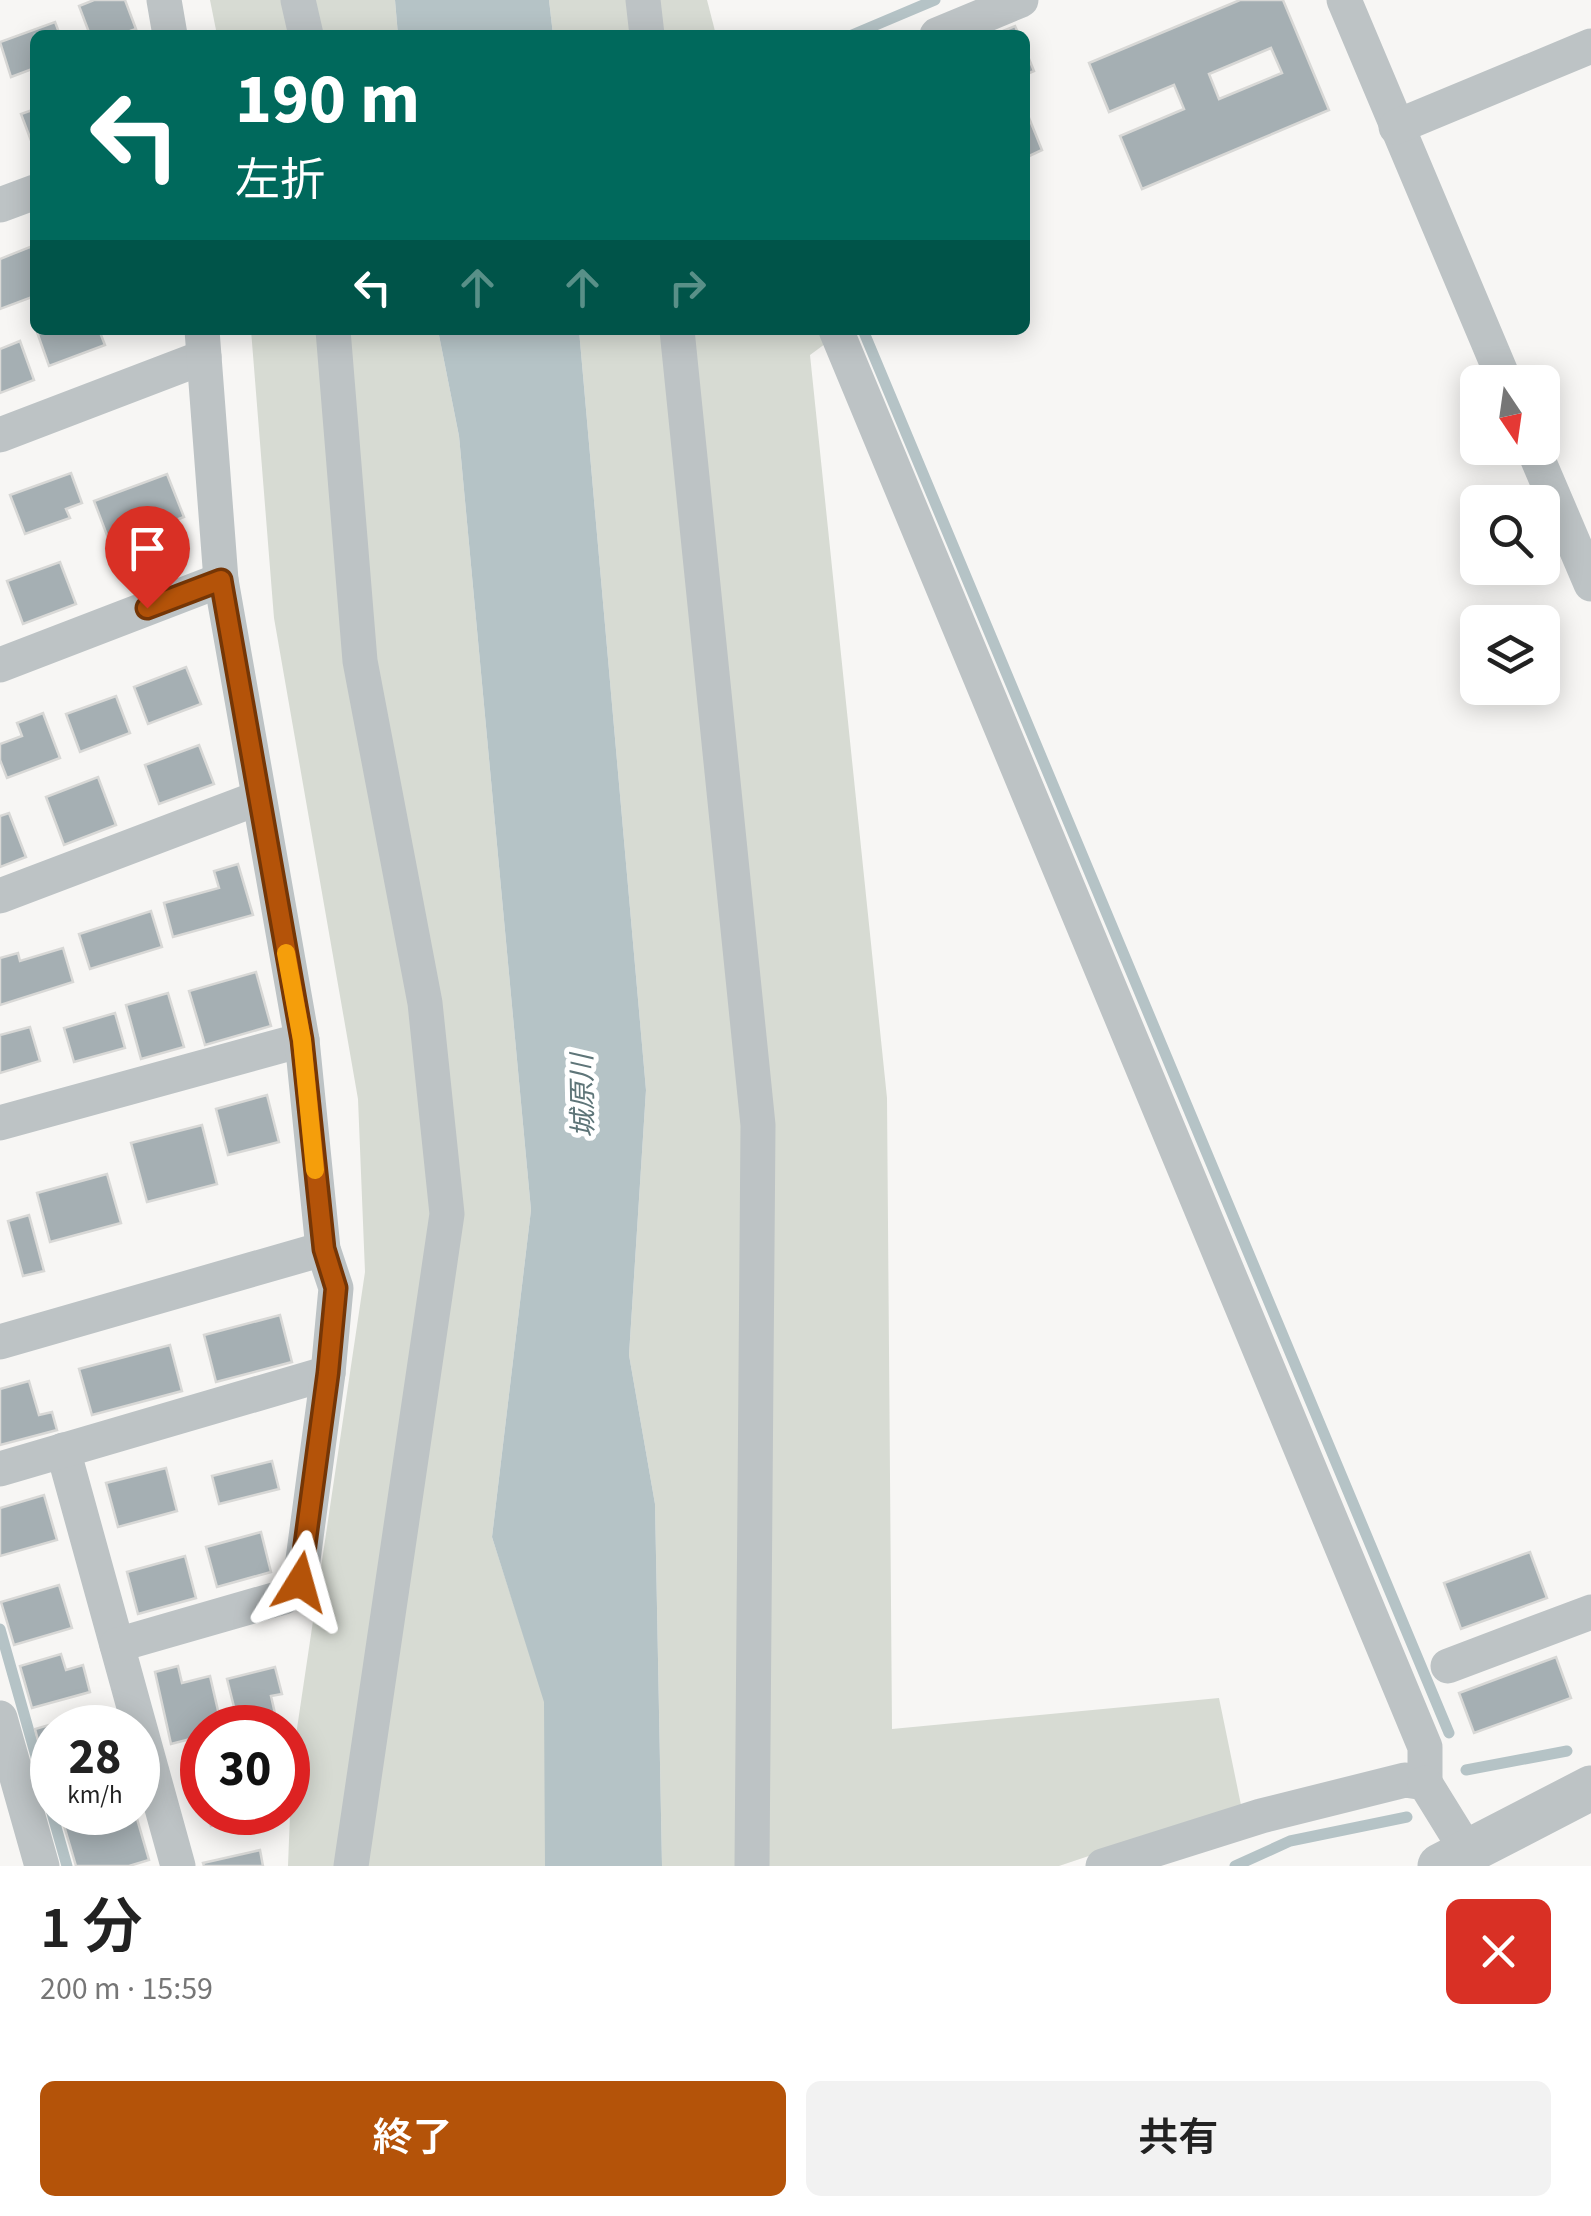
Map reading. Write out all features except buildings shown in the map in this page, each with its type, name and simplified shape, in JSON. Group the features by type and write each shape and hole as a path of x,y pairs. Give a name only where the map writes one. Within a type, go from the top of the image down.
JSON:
{"street":[{"path":"164,0 169,30"},
{"path":"298,0 305,30"},
{"path":"643,0 646,30"},
{"path":"949,30 1021,0"},
{"path":"1344,0 1498,365"},
{"path":"1396,127 1591,46"},
{"path":"0,205 30,194"},
{"path":"333,335 360,661 425,1003 447,1214 351,1866"},
{"path":"678,335 758,1125 752,1866"},
{"path":"838,335 1425,1747 1425,1783 1453,1858 1591,1788"},
{"path":"0,434 203,344 221,580 302,1040 324,1249 336,1288 300,1582 284,1597 117,1645"},
{"path":"1540,465 1591,584"},
{"path":"0,665 221,580"},
{"path":"0,896 258,798"},
{"path":"0,1124 302,1040"},
{"path":"0,1342 324,1249"},
{"path":"0,1469 328,1373"},
{"path":"63,1450 178,1866"},
{"path":"1448,1666 1591,1612"},
{"path":"0,1718 42,1866"},
{"path":"1103,1866 1279,1812 1405,1780 1425,1783"}],"shaded area":[{"path":"210,0 395,0 398,30 216,30"},
{"path":"549,0 707,0 715,30 552,30"},
{"path":"251,335 439,335 459,436 531,1210 492,1537 545,1702 545,1866 288,1866 289,1835 310,1835 310,1705 300,1705 365,1272 358,1099 274,618"},
{"path":"579,335 826,335 829,341 810,355 887,1098 892,1729 1219,1698 1241,1805 1059,1866 662,1866 655,1504 629,1355 646,1090"}],"water":[{"path":"395,0 549,0 552,30 398,30"},
{"name":"城原川","path":"439,335 579,335 646,1090 629,1355 655,1504 662,1866 545,1866 544,1702 492,1537 531,1210 459,436"}],"waterway":[{"path":"864,30 935,0"},
{"path":"865,335 1449,1733"},
{"path":"0,1629 67,1866"},
{"path":"1466,1770 1567,1751"},
{"path":"1235,1866 1290,1841 1407,1817"}],"slow traffic":[{"path":"286,953 302,1040 315,1170"}],"route":[{"path":"147,608 221,580 302,1040 324,1249 336,1288 300,1582"}]}
